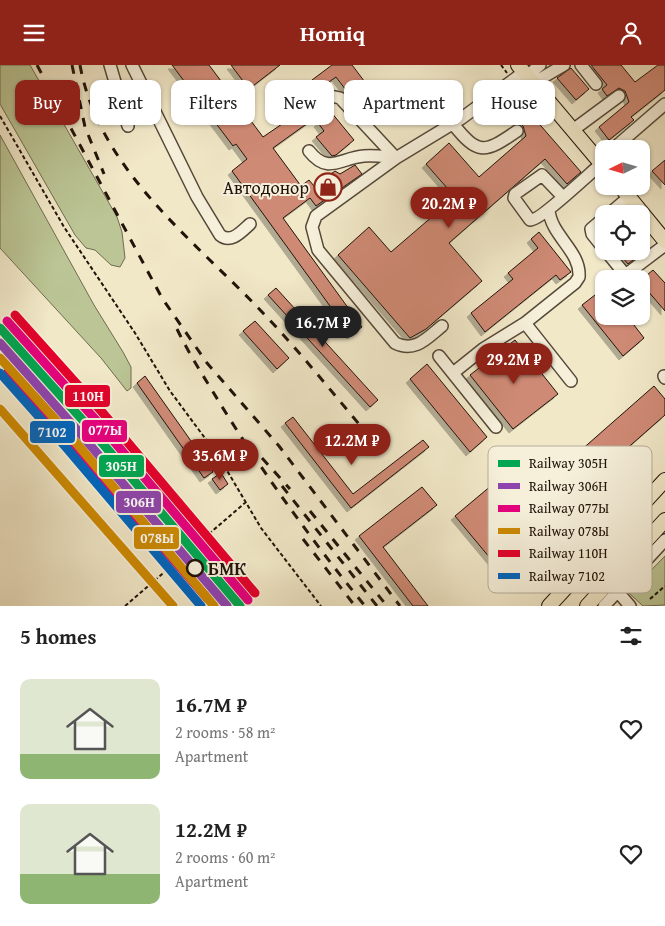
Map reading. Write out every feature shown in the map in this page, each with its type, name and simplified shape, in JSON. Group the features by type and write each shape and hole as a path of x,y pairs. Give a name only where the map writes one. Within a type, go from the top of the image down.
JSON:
{"main road":[{"path":"526,75 595,154"},
{"path":"627,195 665,241"},
{"path":"652,494 665,480"},
{"path":"652,534 665,520"},
{"path":"549,606 561,593"},
{"path":"587,606 599,593"}],"lane":[{"path":"110,65 128,127"},
{"path":"132,65 197,197 220,235 225,239 231,239 250,224"},
{"path":"463,117 540,65"},
{"path":"526,75 540,79 564,65"},
{"path":"580,65 596,84"},
{"path":"334,96 340,98 396,158"},
{"path":"573,130 619,96"},
{"path":"624,140 665,105"},
{"path":"442,326 418,345 410,348 395,343 318,250 312,227 316,216 396,158 451,125"},
{"path":"454,125 469,144 479,148 498,144 517,131"},
{"path":"309,151 317,161 325,164 336,164 362,156 396,158"},
{"path":"563,197 542,175 515,194 515,201 530,220 537,219 563,197 595,168"},
{"path":"453,373 483,349 525,323 579,277 576,260 552,226 548,210"},
{"path":"650,256 665,245"},
{"path":"613,260 623,272 628,273 645,260"},
{"path":"525,323 571,381"},
{"path":"439,356 496,427"},
{"path":"652,554 665,540"},
{"path":"604,606 617,593"},
{"path":"619,593 630,606"}],"path":[{"path":"0,116 64,227 135,333 170,391 219,457 261,528 322,606"},
{"path":"124,606 246,502"},
{"path":"650,599 665,586"}],"green space":[{"path":"0,65 30,65 39,80 15,80 15,125 64,125 117,217 122,232 125,258 120,267 111,265 95,250 86,248 75,235 0,104"},
{"path":"0,135 94,305 131,367 131,388 127,391 101,358 0,248"},
{"path":"665,556 665,605 643,606 629,593 652,593 652,569"}],"building":[{"path":"172,65 209,65 220,80 183,80"},
{"path":"231,65 280,65 255,84 255,80 242,80"},
{"path":"332,65 352,65 363,80 344,80 344,88 336,77 332,80 312,80"},
{"path":"591,65 621,65 635,82 658,65 665,65 665,90 631,117 634,120 609,140 599,127 629,102 625,91 619,88 607,96 602,89 607,85"},
{"path":"571,68 589,89 576,100 557,78"},
{"path":"334,116 354,140 336,155 332,156 316,137 324,131 320,125 334,125"},
{"path":"217,125 254,125 263,137 281,125 305,125 273,148 301,186 309,180 314,186 335,171 340,174 355,165 362,174 316,206 310,198 283,218 362,327 351,335 232,171 247,159 236,144 233,146"},
{"path":"540,125 581,172 567,184 545,159 449,243 482,281 426,329 410,338 338,255 369,227 391,252 455,197 426,164 449,143 479,177 526,136 523,126"},
{"path":"665,160 665,185 652,171"},
{"path":"539,232 571,272 560,280 556,275 485,332 471,313 513,279 508,273 538,248 531,239"},
{"path":"625,260 633,260 628,264"},
{"path":"653,270 665,283 665,311 650,294 650,272"},
{"path":"276,288 378,400 370,407 268,295"},
{"path":"595,295 595,321 582,305"},
{"path":"255,321 289,358 277,369 243,331"},
{"path":"598,325 634,325 644,338 623,356"},
{"path":"515,340 558,394 513,429 470,375"},
{"path":"427,364 487,437 470,452 410,379"},
{"path":"145,376 213,472 204,478 137,383"},
{"path":"654,386 665,399 665,415 630,446 586,446"},
{"path":"293,417 353,494 423,440 429,447 351,508 285,423"},
{"path":"221,473 228,484 220,490 212,479"},
{"path":"422,487 437,505 383,547 428,606 413,606 359,536"},
{"path":"488,488 488,556 455,516"}],"railway":[{"path":"37,65 162,298 207,363 279,446 400,606"},
{"path":"72,65 85,127 104,174"},
{"path":"80,65 90,103 107,138 128,170 152,201 279,330 382,451"},
{"path":"177,329 198,368 272,483 365,606"},
{"path":"262,458 290,489"},
{"path":"282,486 377,606"},
{"path":"310,511 387,606"},
{"path":"303,539 355,606"}],"rail line":[{"name":"110Н","path":"15,315 102,412 255,593"},
{"name":"077Ы","path":"7,321 95,419 248,600"},
{"name":"305Н","path":"0,328 87,425 240,606"},
{"name":"306Н","path":"0,343 79,432 227,606"},
{"name":"078Ы","path":"0,358 72,438 214,606"},
{"name":"077Ы","path":"8,372 208,599"},
{"name":"7102","path":"0,373 201,606"},
{"name":"078Ы","path":"0,409 173,606"}],"place":[{"name":"Автодонор","path":"328,187"},
{"name":"БМК","path":"195,568"}]}
